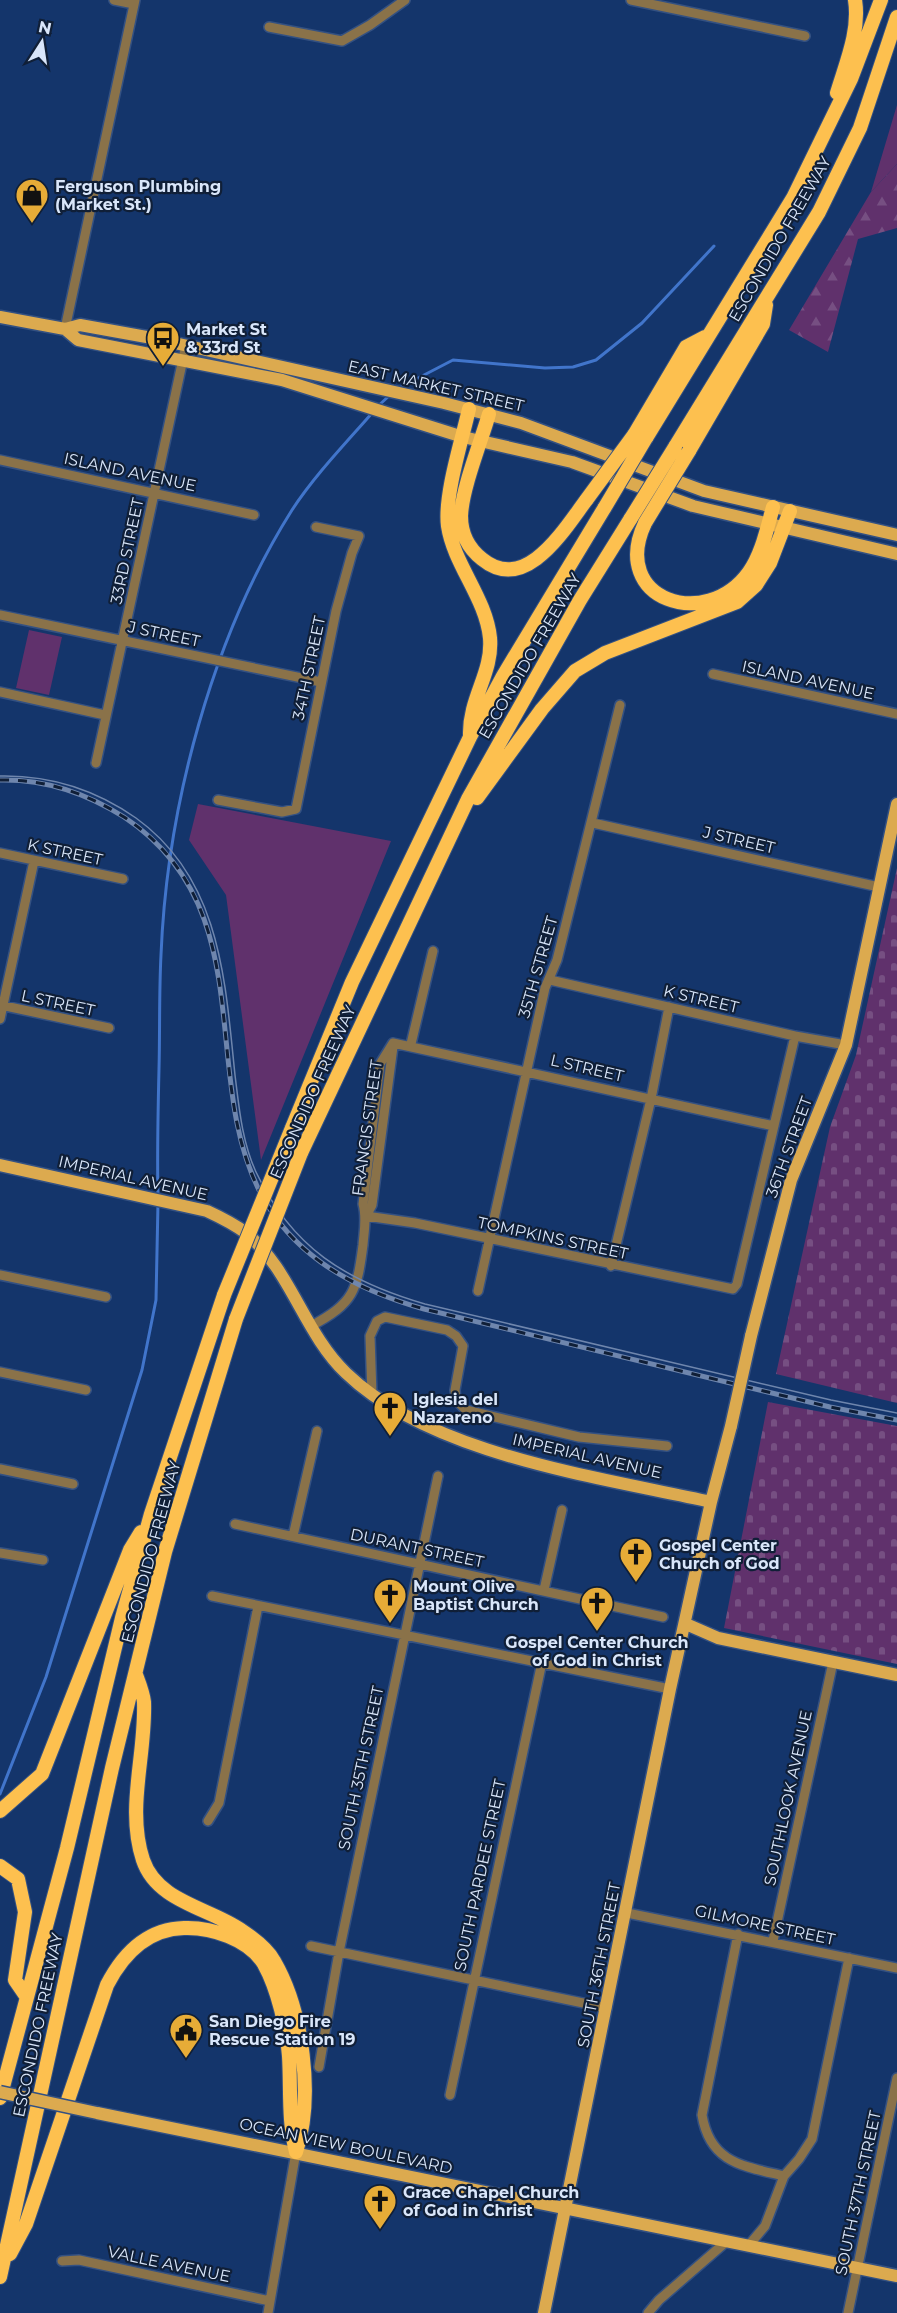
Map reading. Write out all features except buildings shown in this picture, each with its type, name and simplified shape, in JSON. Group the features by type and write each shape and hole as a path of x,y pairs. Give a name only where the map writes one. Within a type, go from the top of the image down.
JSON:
{"highway":[{"path":"829,121 853,38 857,15 855,0"},
{"name":"ESCONDIDO FREEWAY","path":"0,2098 67,1848 122,1618 151,1514 224,1295 352,982 470,737 503,676 605,507 686,347 707,336 793,198 851,79 880,0"},
{"name":"ESCONDIDO FREEWAY","path":"1,2274 112,1768 170,1534 236,1319 301,1153 450,837 556,641 631,518 682,449 819,212 860,128 897,18"},
{"path":"469,409 449,505 448,527 486,618 490,638 488,663 469,714 470,737"},
{"path":"489,414 461,514 463,532 468,546 485,562 496,566 518,568 539,558 640,436"},
{"path":"682,449 645,523 636,554 645,581 664,598 690,605 706,603 720,597 748,574 756,562 773,507"},
{"path":"450,837 542,709 575,671 605,653 737,602 756,585 770,563 786,527 790,511"},
{"path":"2,1810 42,1774 130,1550 151,1514"},
{"path":"135,1673 144,1700 135,1827 144,1863 161,1887 185,1903 239,1928 254,1939 273,1959 287,1986 296,2017 301,2048 304,2090 303,2131 296,2152"},
{"path":"0,1866 18,1879 25,1912 15,1980 26,1996"},
{"path":"1,2274 26,2224 107,1985 117,1966 134,1947 156,1934 182,1928 205,1929 226,1935 244,1945 264,1963 283,2016 289,2055 290,2128 296,2152"}],"main road":[{"name":"EAST MARKET STREET","path":"0,317 65,329 80,325 186,345 469,409 532,427 677,482 773,507 897,535"},
{"name":"EAST MARKET STREET","path":"65,329 78,340 282,380 463,437"},
{"path":"463,437 572,462 693,506 897,554"},
{"name":"36TH STREET","path":"711,1502 791,1180 846,1045 897,804"},
{"name":"IMPERIAL AVENUE","path":"0,1165 207,1210 246,1233 281,1274 311,1326 345,1373 394,1410 500,1453 711,1502"},
{"path":"711,1502 686,1624 718,1638 897,1675"},
{"name":"SOUTH 36TH STREET","path":"544,2313 627,1913 670,1689 686,1624"},
{"name":"OCEAN VIEW BOULEVARD","path":"0,2092 897,2276"}],"street":[{"path":"65,329 134,2 114,0"},
{"path":"269,27 342,41 370,25 405,0"},
{"path":"631,0 805,36"},
{"name":"33RD STREET","path":"96,763 186,345"},
{"name":"ISLAND AVENUE","path":"0,460 254,514"},
{"name":"34TH STREET","path":"218,800 282,812 296,809 336,611 359,536 316,527"},
{"name":"J STREET","path":"0,615 321,682"},
{"name":"ISLAND AVENUE","path":"713,674 897,714"},
{"path":"0,692 105,715"},
{"name":"35TH STREET","path":"478,1291 545,988 550,980 593,823 620,705"},
{"name":"J STREET","path":"593,823 879,887"},
{"name":"K STREET","path":"0,853 123,879"},
{"path":"0,1019 34,861"},
{"path":"411,1044 433,951"},
{"name":"K STREET","path":"550,980 795,1036 846,1045"},
{"name":"L STREET","path":"1,1006 109,1028"},
{"path":"611,1266 651,1099 669,1007"},
{"name":"36TH STREET","path":"733,1289 738,1284 795,1036"},
{"name":"L STREET","path":"393,1042 526,1069 774,1126"},
{"name":"FRANCIS STREET","path":"311,1326 325,1319 348,1299 356,1286 366,1216 363,1204 380,1064 393,1042"},
{"name":"TOMPKINS STREET","path":"366,1216 415,1223 611,1266 733,1289"},
{"path":"0,1275 106,1297"},
{"path":"372,1395 370,1336 377,1321 385,1317 447,1330 456,1336 462,1346 455,1390 456,1400 466,1410 579,1437 667,1446"},
{"path":"0,1372 86,1390"},
{"path":"293,1536 317,1431"},
{"path":"0,1470 73,1484"},
{"name":"SOUTH 35TH STREET","path":"319,2067 339,1952 438,1476"},
{"path":"544,1590 562,1510"},
{"name":"DURANT STREET","path":"235,1524 663,1617"},
{"path":"0,1553 43,1560"},
{"path":"212,1596 670,1689"},
{"path":"208,1821 219,1803 258,1606"},
{"name":"SOUTH PARDEE STREET","path":"450,2095 542,1662"},
{"name":"SOUTHLOOK AVENUE","path":"773,1941 833,1662"},
{"name":"GILMORE STREET","path":"627,1913 897,1968"},
{"path":"738,1934 702,2115 705,2133 726,2159 741,2166 784,2176"},
{"path":"311,1946 607,2008"},
{"path":"749,2245 765,2226 784,2176 812,2139 849,1958"},
{"name":"SOUTH 37TH STREET","path":"848,2313 894,2108 897,2078"},
{"path":"268,2313 296,2152"},
{"path":"648,2313 659,2300 727,2241"},
{"name":"VALLE AVENUE","path":"62,2261 79,2260 270,2301"}],"green space":[{"path":"897,105 897,164 871,192"},
{"path":"897,164 897,228 858,239 828,352 789,330 871,192"},
{"path":"29,630 62,637 49,695 16,688"},
{"path":"198,804 391,841 261,1160 226,895 189,840"},
{"path":"897,868 897,1403 776,1374 830,1127 856,1055"},
{"path":"768,1402 897,1426 897,1664 724,1628"}],"waterway":[{"path":"397,389 453,360 545,368 573,367 596,360 642,323 714,246"},
{"path":"377,407 390,395"},
{"path":"158,1196 160,984 165,898 184,782 199,724 217,667 264,559 310,484 373,412"},
{"path":"0,1794 46,1677 142,1370 156,1300 158,1203"}],"tram line":[{"path":"0,776 54,781 105,799 136,818 164,843 186,871 202,901 214,934 222,968 240,1112 251,1161 270,1199 286,1221 324,1258 370,1284 425,1304 831,1400 897,1413"}],"railway":[{"path":"0,780 33,782 65,789 110,808 124,817 180,872 210,936 223,1007 230,1079 243,1149 273,1213 329,1268 424,1309 830,1407 897,1420"}],"place":[{"name":"Ferguson Plumbing (Market St.)","path":"32,224"},
{"name":"Market St & 33rd St","path":"163,367"},
{"name":"Iglesia del Nazareno","path":"390,1437"},
{"name":"Gospel Center Church of God","path":"636,1583"},
{"name":"Mount Olive Baptist Church","path":"390,1624"},
{"name":"Gospel Center Church of God in Christ","path":"597,1632"},
{"name":"San Diego Fire Rescue Station 19","path":"186,2059"},
{"name":"Grace Chapel Church of God in Christ","path":"380,2230"}]}
